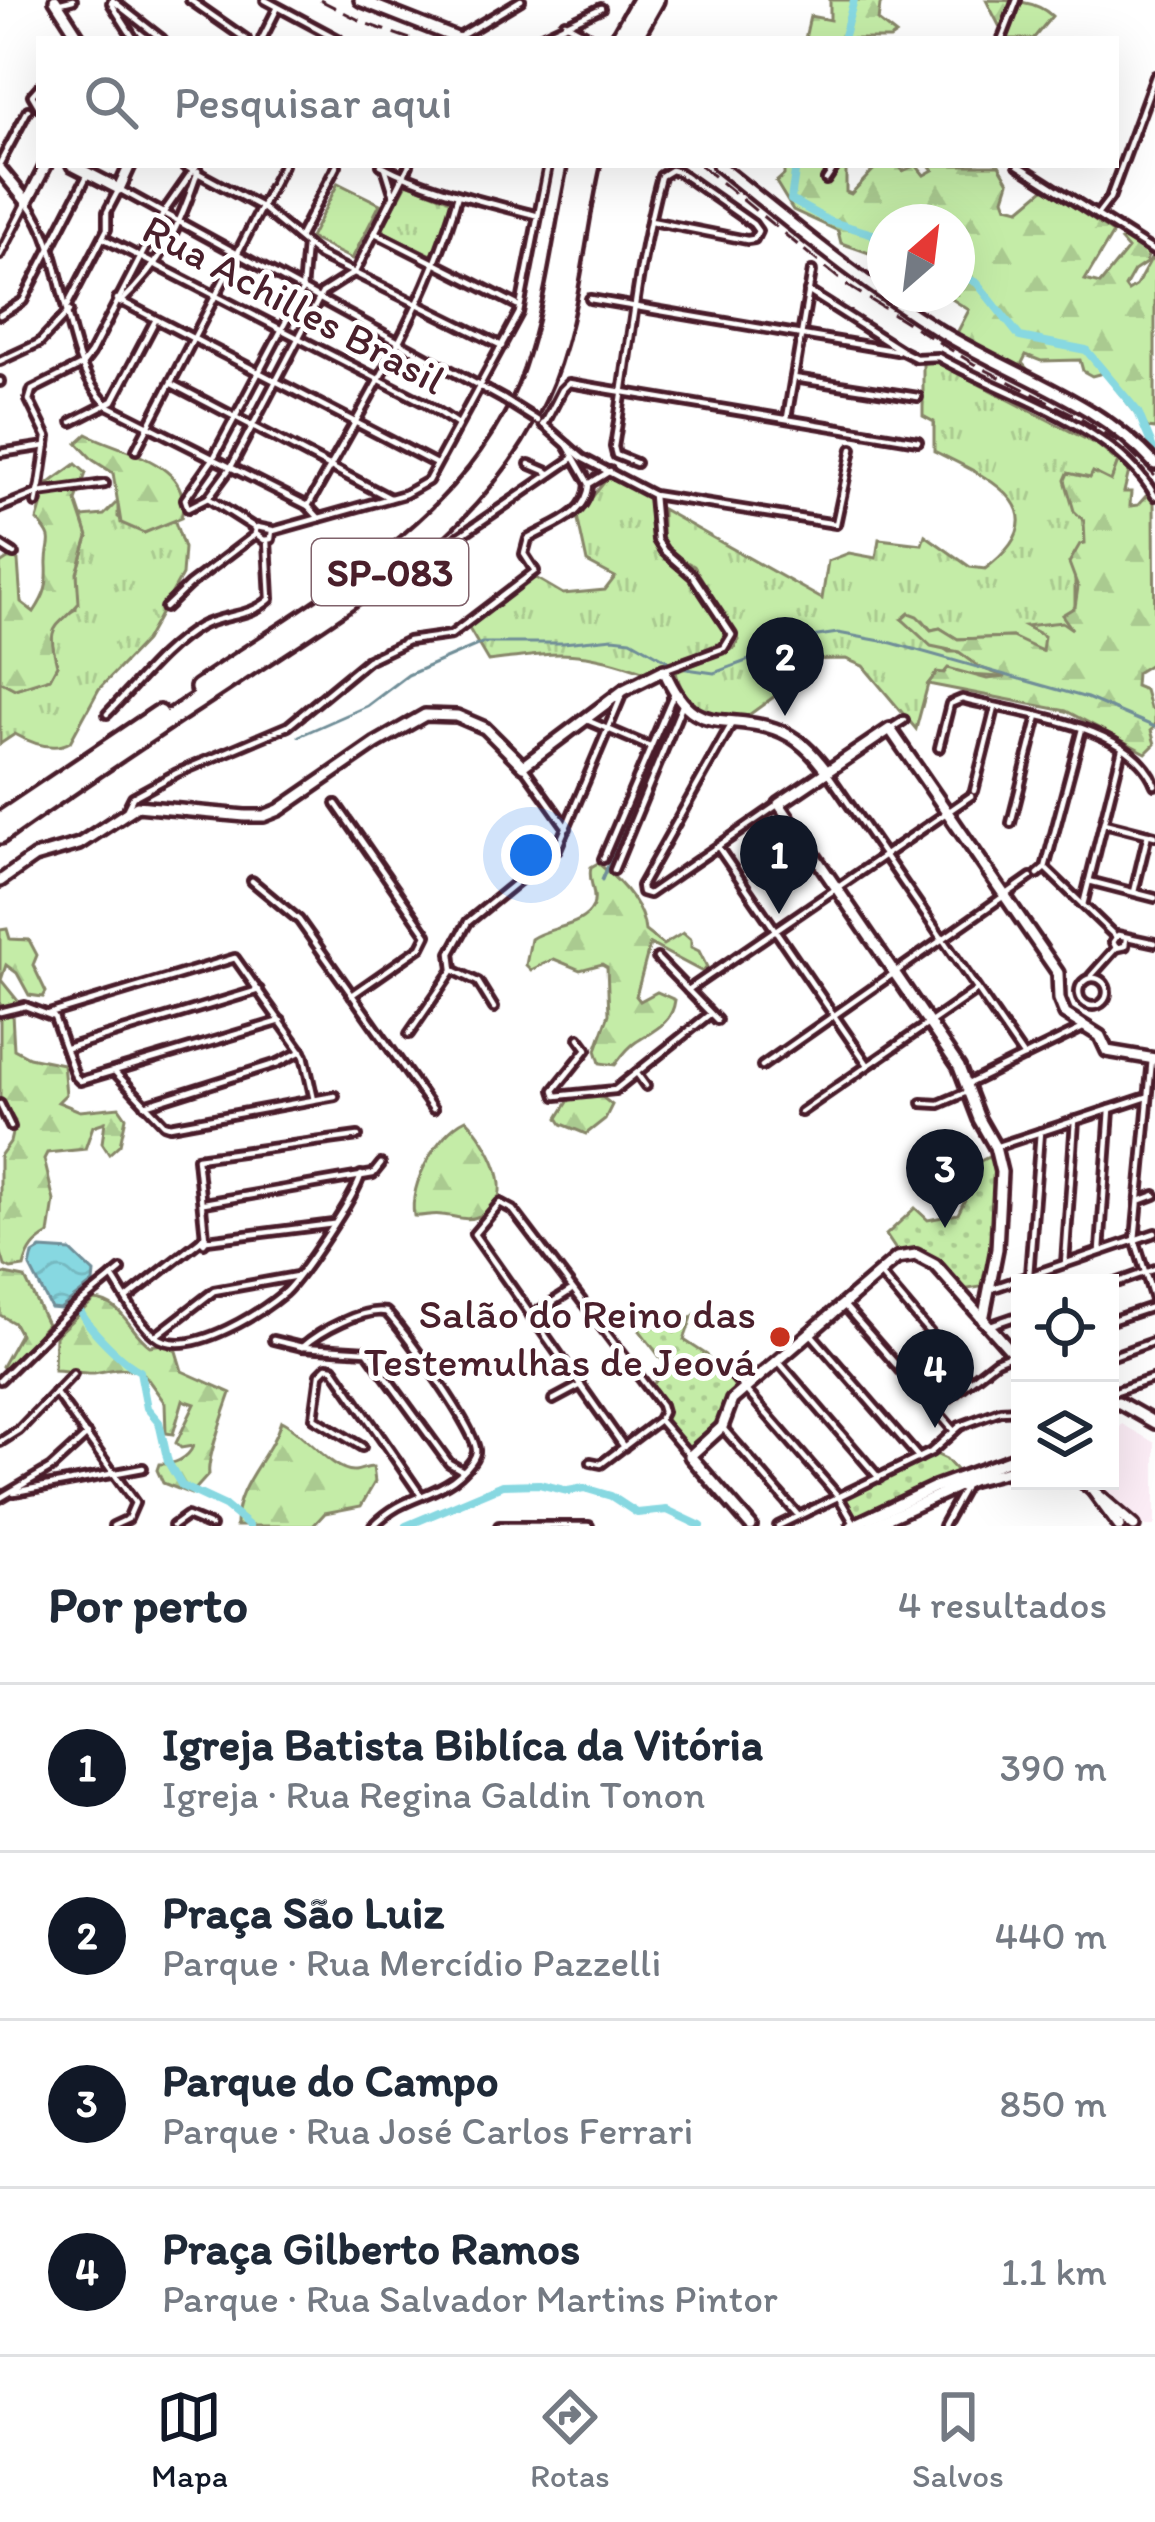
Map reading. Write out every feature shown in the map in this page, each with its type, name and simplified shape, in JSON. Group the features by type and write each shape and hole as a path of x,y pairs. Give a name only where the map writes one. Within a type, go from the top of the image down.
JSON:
{"highway":[{"path":"621,36 641,0"},
{"path":"635,36 655,0"},
{"name":"SP-083","path":"0,821 380,566 450,505 491,453 532,375 577,168"},
{"name":"SP-083","path":"0,835 368,587 430,540 465,505 506,451 539,392 562,312 590,168"}],"street":[{"path":"73,0 56,2 78,36"},
{"path":"110,0 132,36"},
{"path":"110,0 158,36"},
{"path":"190,0 242,36"},
{"path":"265,0 332,36"},
{"path":"360,0 384,5 451,36"},
{"path":"461,36 521,0"},
{"path":"1003,36 1017,0"},
{"path":"541,36 602,8"},
{"path":"264,36 277,9"},
{"path":"566,23 588,36"},
{"path":"1097,215 1110,198 1155,76"},
{"path":"28,110 0,166 49,235 82,365 98,397 308,506 320,518"},
{"path":"0,255 44,168"},
{"path":"78,168 478,385 541,423 582,458 653,495 836,524 852,448"},
{"path":"0,361 29,350 57,325 103,238 107,212 128,168"},
{"path":"197,168 261,207 306,244 502,346"},
{"path":"36,503 46,446 29,395 35,386 82,365 164,212 197,168"},
{"path":"118,302 157,266 180,220 197,168"},
{"path":"136,450 281,168"},
{"path":"299,238 335,168"},
{"path":"385,168 394,196"},
{"path":"388,168 404,177 536,215"},
{"path":"306,244 302,291 184,504 193,509 208,498 231,467 317,300 327,288 355,272 408,168"},
{"path":"165,608 255,531 273,531 418,489 519,313 547,168"},
{"path":"722,168 883,295 981,356 1103,417 1155,464"},
{"path":"826,180 834,168"},
{"path":"1023,168 1155,252"},
{"path":"635,464 615,453 636,308 651,221 661,176 671,170 679,172 753,224 757,235 747,241 651,221"},
{"path":"0,315 23,301 88,173"},
{"path":"308,506 417,302 458,194"},
{"path":"49,235 65,222"},
{"path":"375,232 517,305"},
{"name":"Rua Achilles Brasil","path":"103,238 457,424"},
{"path":"41,266 56,263"},
{"path":"787,418 812,271"},
{"path":"62,284 79,284"},
{"path":"808,291 902,351 916,358 938,357 1078,426 1121,453 1155,496"},
{"path":"590,299 902,351"},
{"path":"118,302 436,464"},
{"path":"72,422 109,406 155,320"},
{"path":"57,325 72,324"},
{"path":"867,346 871,331"},
{"path":"79,349 96,344"},
{"path":"794,377 918,397"},
{"path":"541,423 569,383 917,441"},
{"path":"171,384 390,498"},
{"path":"0,881 34,857 79,844 127,809 134,797 177,773 288,726 368,660 408,640 451,635 535,571 524,550 528,539 566,520 590,492 565,440"},
{"path":"0,453 46,446"},
{"path":"439,557 460,536 572,459"},
{"path":"529,464 550,473"},
{"path":"589,484 610,471"},
{"path":"0,508 38,493 105,484"},
{"path":"523,766 624,690 733,640 692,576 657,540 653,495"},
{"path":"208,498 267,541"},
{"path":"107,714 178,641 206,623 262,607 270,599 267,541 273,531"},
{"path":"0,545 14,554"},
{"path":"664,670 674,693 703,718 786,734 814,754 1024,1057"},
{"path":"409,1034 453,970 452,953 468,922 552,855 624,690"},
{"path":"603,859 674,693"},
{"path":"939,748 952,701 962,699 1082,729 1145,764 1155,785"},
{"path":"614,871 683,703"},
{"path":"688,991 972,794 995,708"},
{"path":"127,809 156,805 264,816 409,722 425,716 457,716 485,728 523,766 566,828"},
{"path":"1011,823 1038,716"},
{"path":"583,718 650,747"},
{"path":"731,725 641,886 643,892 650,895 904,720"},
{"path":"890,729 1058,973 1065,1014 1100,1036 1107,1051 1153,1059 1135,1240 1155,1305 1119,1318"},
{"path":"761,1066 1045,868 1082,729"},
{"path":"1083,904 1123,749"},
{"path":"336,804 419,921 426,942 352,995"},
{"path":"779,804 930,1022 969,1087 995,1147 1001,1172 994,1276 977,1298"},
{"path":"1104,823 1151,835 1134,892"},
{"path":"718,847 868,1065"},
{"path":"1045,868 1115,936 1155,943"},
{"path":"1089,880 1155,898"},
{"path":"252,881 298,920 433,1109"},
{"path":"1115,936 1117,948"},
{"path":"1088,980 1096,979 1107,988 1100,1005 1090,1006 1079,989 1117,948 1125,946 1126,939"},
{"path":"0,1012 25,1006 51,1016 232,957 302,1051 314,1100"},
{"path":"657,958 717,1020"},
{"path":"453,970 478,982 494,1008"},
{"path":"67,1048 260,990"},
{"path":"801,1112 977,990"},
{"path":"579,1038 587,1049 553,1094 615,1090 710,1014"},
{"path":"51,1016 77,1079 86,1081 281,1021"},
{"path":"922,1103 939,1104 1082,1028"},
{"path":"146,1105 302,1051"},
{"path":"116,1072 170,1126 335,1096"},
{"path":"638,1076 646,1086"},
{"path":"564,1081 574,1095"},
{"path":"995,1147 1147,1097"},
{"path":"0,1104 11,1126"},
{"path":"1100,1251 1110,1108"},
{"path":"1065,1264 1075,1120"},
{"path":"1029,1274 1040,1132"},
{"path":"204,1239 196,1158 358,1136"},
{"path":"204,1203 373,1174 381,1164"},
{"path":"112,1277 156,1337 179,1343 216,1335 284,1292 359,1186 361,1175"},
{"path":"1139,1201 1155,1195"},
{"path":"591,1462 602,1464 659,1420 661,1405 513,1210 500,1203 474,1234 624,1447"},
{"path":"127,1298 204,1239 333,1224"},
{"path":"316,1225 327,1232"},
{"path":"1032,1274 1155,1233"},
{"path":"690,1456 722,1427 728,1406 745,1388 897,1258 916,1256 977,1298 986,1323 1011,1348"},
{"path":"0,1380 69,1312 121,1270"},
{"path":"1119,1282 1155,1270"},
{"path":"156,1337 209,1293 297,1276"},
{"path":"878,1276 969,1379"},
{"path":"994,1276 1007,1283"},
{"path":"977,1298 1011,1282"},
{"path":"531,1316 570,1291"},
{"path":"842,1304 954,1430"},
{"path":"302,1347 374,1310 386,1312 470,1432 477,1451 463,1471 448,1484 400,1503 373,1526"},
{"path":"986,1323 1011,1317"},
{"path":"810,1333 919,1458"},
{"path":"273,1340 367,1352 449,1463 463,1471"},
{"path":"1119,1354 1155,1341"},
{"path":"935,1409 969,1379 1011,1358"},
{"path":"778,1361 879,1478"},
{"path":"362,1447 314,1418 320,1374 327,1366 333,1368 420,1494"},
{"path":"730,1372 838,1496 854,1525 935,1487 1011,1459"},
{"path":"0,1442 19,1430 73,1374"},
{"path":"1119,1390 1155,1378"},
{"path":"553,1400 581,1385"},
{"path":"55,1392 133,1499 135,1508 124,1522 113,1526"},
{"path":"1119,1406 1149,1415 1155,1423"},
{"path":"778,1526 919,1458 954,1430 1011,1410"},
{"path":"659,1420 751,1526"},
{"path":"722,1427 799,1515"},
{"path":"0,1498 51,1468 87,1435"},
{"path":"14,1492 143,1468"},
{"path":"872,1526 905,1517 966,1483 1011,1470"},
{"path":"944,1526 966,1483"},
{"path":"1094,1492 1119,1526"},
{"path":"1094,1492 1134,1526"},
{"path":"173,1526 187,1516 211,1526"},
{"path":"499,1526 589,1526"}],"shaded area":[{"path":"1122,1424 1155,1443 1155,1526 1135,1526 1102,1490 1119,1490"}],"green space":[{"path":"830,0 885,0 878,21 896,35 806,36 810,16 830,20"},
{"path":"986,0 1030,4 1052,16 1035,36 1004,36"},
{"path":"784,168 846,168 846,192 851,194 875,168 918,168 924,175 931,168 1001,168 1009,182 1004,198 1007,206 1020,209 1045,188 1113,233 1085,280 1100,284 1128,249 1121,241 1128,238 1149,252 1146,263 1134,271 1125,287 1128,291 1151,259 1155,263 1155,429 1148,428 1103,373 1092,376 1083,371 1080,360 1041,361 1026,355 1022,363 1031,373 1023,373 956,335 968,312 975,312 975,204 867,204 867,252 841,243 838,231 793,210 776,182"},
{"path":"338,183 380,204 352,259 310,238"},
{"path":"407,183 451,200 434,256 383,228"},
{"path":"932,360 1099,446 1118,462 1111,482 1090,478 1071,490 1084,521 1085,543 1075,574 1075,607 1068,619 1074,631 1027,627 1044,636 1043,651 1012,637 957,639 940,628 931,630 923,620 903,620 949,652 1017,678 937,673 928,684 916,729 863,666 846,659 790,660 773,672 775,696 746,717 701,708 686,694 676,672 734,648 739,640 694,566 671,553 662,541 662,509 822,599 828,561 849,553 876,558 879,539 922,544 925,535 970,567 985,569 1008,548 1018,529 1018,512 1009,497 976,472 934,451 934,422 923,416 923,361"},
{"path":"87,434 167,472 183,499 181,518 144,533 121,523 113,473 77,443"},
{"path":"1118,462 1129,471 1124,492 1131,492 1130,506 1146,496 1154,502 1155,666 1136,673 1135,686 1145,690 1155,710 1151,730 1155,744 1146,753 1066,711 928,684 937,672 948,668 987,679 1006,677 981,668 959,652 931,646 902,619 909,613 931,630 940,628 958,639 1012,637 1042,651 1044,636 1025,626 1062,622 1072,629 1062,615 1075,607 1078,587 1069,563 1085,543 1084,521 1074,511 1065,480 1068,473 1090,478 1093,472 1111,481"},
{"path":"76,464 86,473 76,501 88,537 77,573 79,603 53,634 57,665 50,678 15,689 0,681 0,564 12,556 18,561 21,602 34,612 47,578 49,538 37,520 45,490"},
{"path":"610,475 648,498 652,541 664,558 686,572 727,633 727,640 648,673 569,654 488,661 468,627 534,577 563,594 605,590 615,577 587,562 577,516"},
{"path":"118,501 118,517 144,533 168,520 175,522 184,548 182,575 145,641 99,689 70,742 49,746 15,734 0,744 0,681 15,689 50,678 57,665 52,632 76,609 77,573 88,537 82,517 104,515"},
{"path":"598,863 635,902 645,931 663,945 683,933 707,967 703,972 650,944 636,996 640,1001 657,992 675,1000 673,1008 666,1021 633,1044 615,1065 600,1063 596,1050 609,1014 607,967 580,970 554,959 531,970 526,965 531,939 582,919 593,906 591,867"},
{"path":"7,929 10,939 29,940 37,955 33,965 46,992 43,997 29,995 17,973 6,965 1,980 18,1001 12,1014 14,1049 63,1064 66,1094 58,1102 80,1111 119,1107 126,1117 120,1144 109,1154 102,1143 105,1122 93,1126 85,1149 47,1153 44,1159 54,1201 49,1234 33,1247 24,1267 11,1269 5,1266 0,1250 0,1156 10,1142 15,1121 0,1101 0,930"},
{"path":"585,1092 612,1105 605,1119 586,1134 558,1118 571,1097"},
{"path":"466,1119 497,1169 499,1197 493,1208 475,1218 414,1216 416,1190 427,1161 445,1135"},
{"path":"994,1154 1000,1171 990,1279 987,1286 962,1290 927,1257 898,1253 886,1235 915,1208 928,1220 958,1214 969,1191 963,1170"},
{"path":"0,1273 25,1278 47,1324 6,1371 2,1366 20,1334 14,1323 0,1315"},
{"path":"94,1300 119,1311 150,1346 163,1344 176,1351 182,1371 231,1393 209,1474 191,1494 163,1483 157,1470 159,1464 179,1460 191,1451 193,1446 181,1448 176,1443 195,1404 183,1400 173,1434 166,1433 165,1403 144,1374 125,1368 91,1373 54,1370 55,1336"},
{"path":"641,1307 663,1317 675,1332 692,1317 684,1340 707,1355 719,1378 724,1373 735,1385 715,1424 688,1447 663,1419 665,1408 650,1390 666,1365 625,1311"},
{"path":"281,1421 346,1470 373,1467 375,1482 361,1506 325,1513 313,1526 236,1526 241,1497"},
{"path":"933,1453 957,1471 856,1516 850,1512 846,1498"}],"water":[{"path":"41,1249 71,1251 94,1273 93,1283 60,1309 51,1308 30,1267 33,1254"}],"waterway":[{"path":"844,36 854,0"},
{"path":"796,168 791,200 829,221 867,232"},
{"path":"975,282 1020,337 1086,350 1138,412 1155,453"},
{"path":"299,736 367,706 408,675 482,643 631,640 680,668 714,673 811,637 838,633 892,643 1087,698 1155,727"},
{"path":"602,880 674,706"},
{"path":"80,1311 107,1345 140,1371 147,1408 159,1422 168,1462 182,1486 225,1506 249,1526"},
{"path":"406,1526 503,1485 539,1484 568,1491 584,1488 611,1496 637,1513 667,1510 701,1526"}],"railway":[{"path":"320,0 401,36"},
{"path":"704,168 848,286 974,364 1075,415 1123,445 1155,476"}],"place":[{"name":"Praça São Luiz","path":"785,716"},
{"name":"Igreja Batista Biblíca da Vitória","path":"779,914"},
{"name":"Parque do Campo","path":"945,1228"},
{"name":"Salão do Reino das Testemulhas de Jeová","path":"780,1337"},
{"name":"Praça Gilberto Ramos","path":"935,1428"}]}
